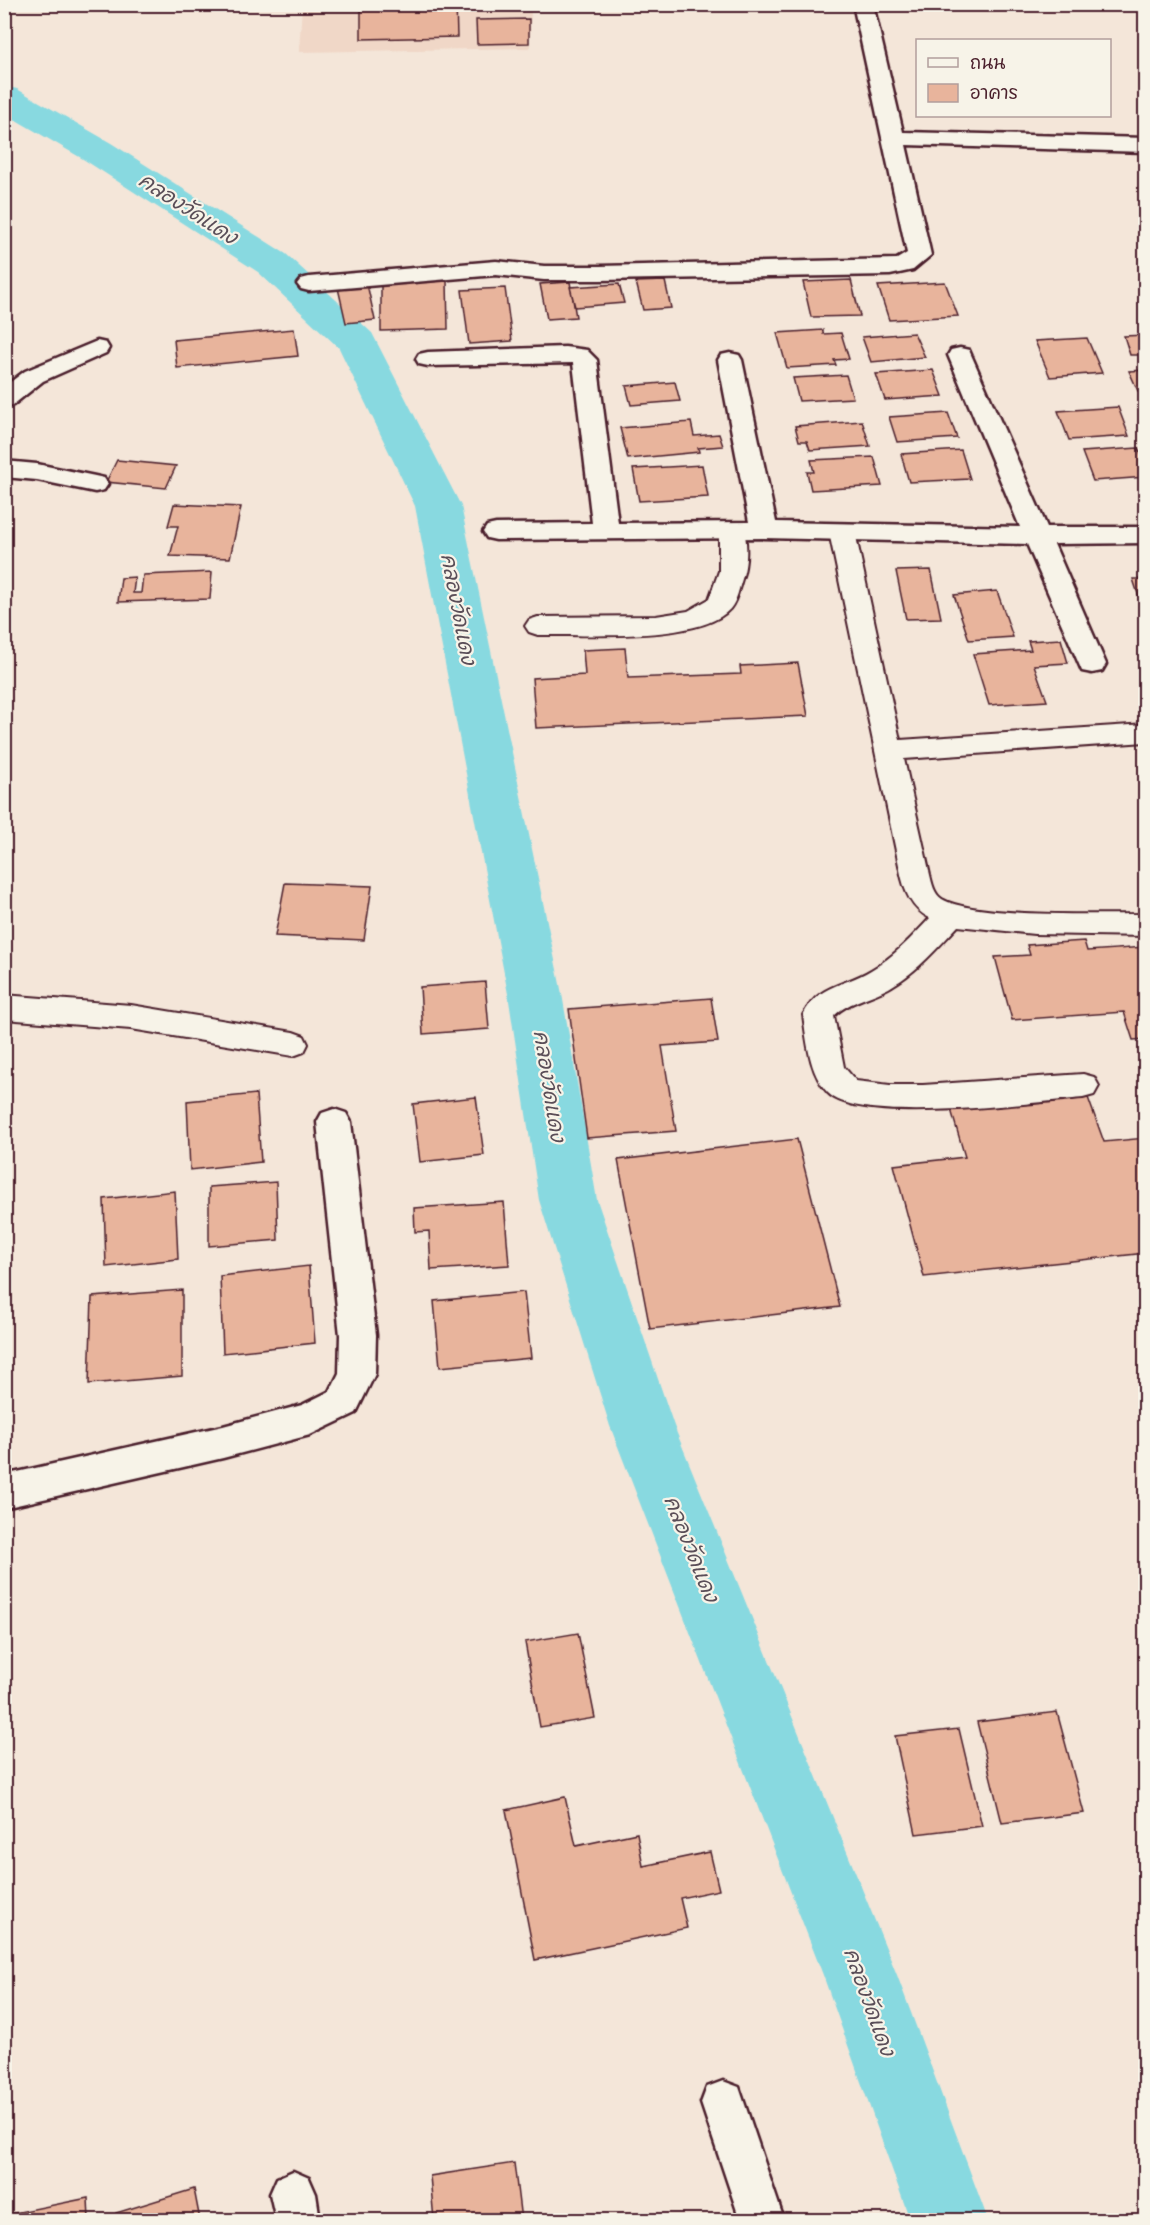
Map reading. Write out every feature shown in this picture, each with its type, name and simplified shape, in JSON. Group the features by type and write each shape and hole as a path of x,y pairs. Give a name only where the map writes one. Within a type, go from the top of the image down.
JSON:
{"street":[{"path":"309,284 496,268 544,273 600,273 879,268 905,265 920,255 863,4"},
{"path":"893,138 1146,145"},
{"path":"4,400 34,376 98,348"},
{"path":"428,359 565,354 578,355 585,360 606,532"},
{"path":"960,356 1092,664"},
{"path":"730,360 764,530"},
{"path":"4,469 37,472 95,484"},
{"path":"496,532 764,530 1037,536 1146,535"},
{"path":"4,1492 309,1419 343,1402 357,1374 358,1335 334,1122"},
{"path":"723,2103 762,2220"}],"lane":[{"path":"538,627 656,625 695,618 720,604 732,571 732,531"},
{"path":"842,532 914,870 921,892 931,906 951,915 1009,922 1146,926"},
{"path":"889,750 1146,733"},
{"path":"951,915 906,961 885,976 825,1004 818,1015 831,1074 846,1090 868,1096 913,1098 1083,1086"},
{"path":"4,1007 131,1017 293,1044"}],"shaded area":[{"path":"302,5 531,5 530,48 299,52"}],"building":[{"path":"361,4 456,4 457,37 361,39"},
{"path":"529,19 529,43 477,44 476,20"},
{"path":"851,280 860,316 811,317 803,282"},
{"path":"447,281 448,329 381,331 381,283"},
{"path":"665,281 671,308 643,310 636,282"},
{"path":"570,282 576,317 547,319 540,284"},
{"path":"945,282 958,316 889,320 878,286"},
{"path":"367,284 375,320 346,323 338,288"},
{"path":"619,284 624,303 575,307 570,287"},
{"path":"505,288 512,341 469,344 462,290"},
{"path":"294,329 298,356 177,368 174,340"},
{"path":"823,330 823,334 841,333 849,359 834,360 836,365 787,368 777,333"},
{"path":"914,333 925,357 871,362 862,337"},
{"path":"1146,335 1146,355 1130,355 1124,336"},
{"path":"1087,338 1102,373 1050,377 1035,341"},
{"path":"933,370 943,396 885,400 876,374"},
{"path":"1146,370 1146,391 1138,391 1129,371"},
{"path":"846,375 853,398 799,401 793,378"},
{"path":"675,382 680,401 631,405 626,386"},
{"path":"1118,407 1129,436 1069,440 1058,411"},
{"path":"948,413 957,438 897,442 889,417"},
{"path":"862,421 870,446 810,450 807,441 799,441 795,426"},
{"path":"691,422 694,436 719,434 723,446 698,448 699,452 628,459 620,428"},
{"path":"1138,448 1146,464 1146,477 1093,481 1082,452"},
{"path":"961,450 970,479 909,482 901,454"},
{"path":"874,457 882,486 811,490 807,472 814,472 811,460"},
{"path":"117,460 176,466 166,488 106,482"},
{"path":"702,465 708,497 639,501 633,469"},
{"path":"174,504 241,507 230,558 170,556 178,526 168,526"},
{"path":"931,570 941,618 906,619 896,571"},
{"path":"212,572 210,599 118,602 121,578 135,577 133,593 141,593 143,575"},
{"path":"1133,579 1146,579 1146,603 1141,603"},
{"path":"997,591 1013,637 969,640 954,595"},
{"path":"1061,639 1068,663 1034,665 1047,701 989,705 973,654 1031,650 1028,641"},
{"path":"625,648 628,678 741,674 740,666 798,663 808,716 536,728 532,678 585,675 583,650"},
{"path":"285,883 372,886 364,940 275,936"},
{"path":"1084,941 1087,951 1146,947 1146,1039 1133,1040 1124,1012 1012,1020 995,957 1030,955 1027,945"},
{"path":"485,982 489,1029 423,1034 420,987"},
{"path":"711,998 718,1042 662,1046 676,1131 587,1138 569,1009"},
{"path":"1086,1092 1104,1142 1146,1138 1146,1253 924,1277 894,1165 965,1157 950,1106"},
{"path":"256,1094 261,1162 190,1170 187,1101"},
{"path":"476,1097 484,1155 420,1162 413,1104"},
{"path":"797,1139 840,1307 650,1329 618,1160"},
{"path":"276,1182 278,1240 209,1246 209,1187"},
{"path":"175,1191 178,1259 106,1267 104,1199"},
{"path":"504,1202 509,1265 431,1270 429,1231 415,1232 414,1208"},
{"path":"309,1266 315,1343 223,1353 220,1276"},
{"path":"182,1290 182,1376 89,1384 92,1297"},
{"path":"524,1292 531,1358 440,1367 434,1301"},
{"path":"578,1633 595,1718 540,1727 525,1642"},
{"path":"1057,1712 1084,1813 1002,1823 977,1722"},
{"path":"959,1729 982,1826 916,1834 895,1736"},
{"path":"565,1797 576,1846 637,1833 643,1866 710,1852 719,1890 680,1898 687,1928 535,1960 506,1810"},
{"path":"514,2163 521,2220 434,2220 430,2176"},
{"path":"194,2189 200,2220 117,2220 116,2213"},
{"path":"88,2198 89,2220 4,2220 4,2215"}],"waterway":[{"name":"คลองวัดแดง","path":"4,97 97,151 272,263 357,342 438,506 535,994 568,1200 642,1426 860,1975 949,2220"}]}
